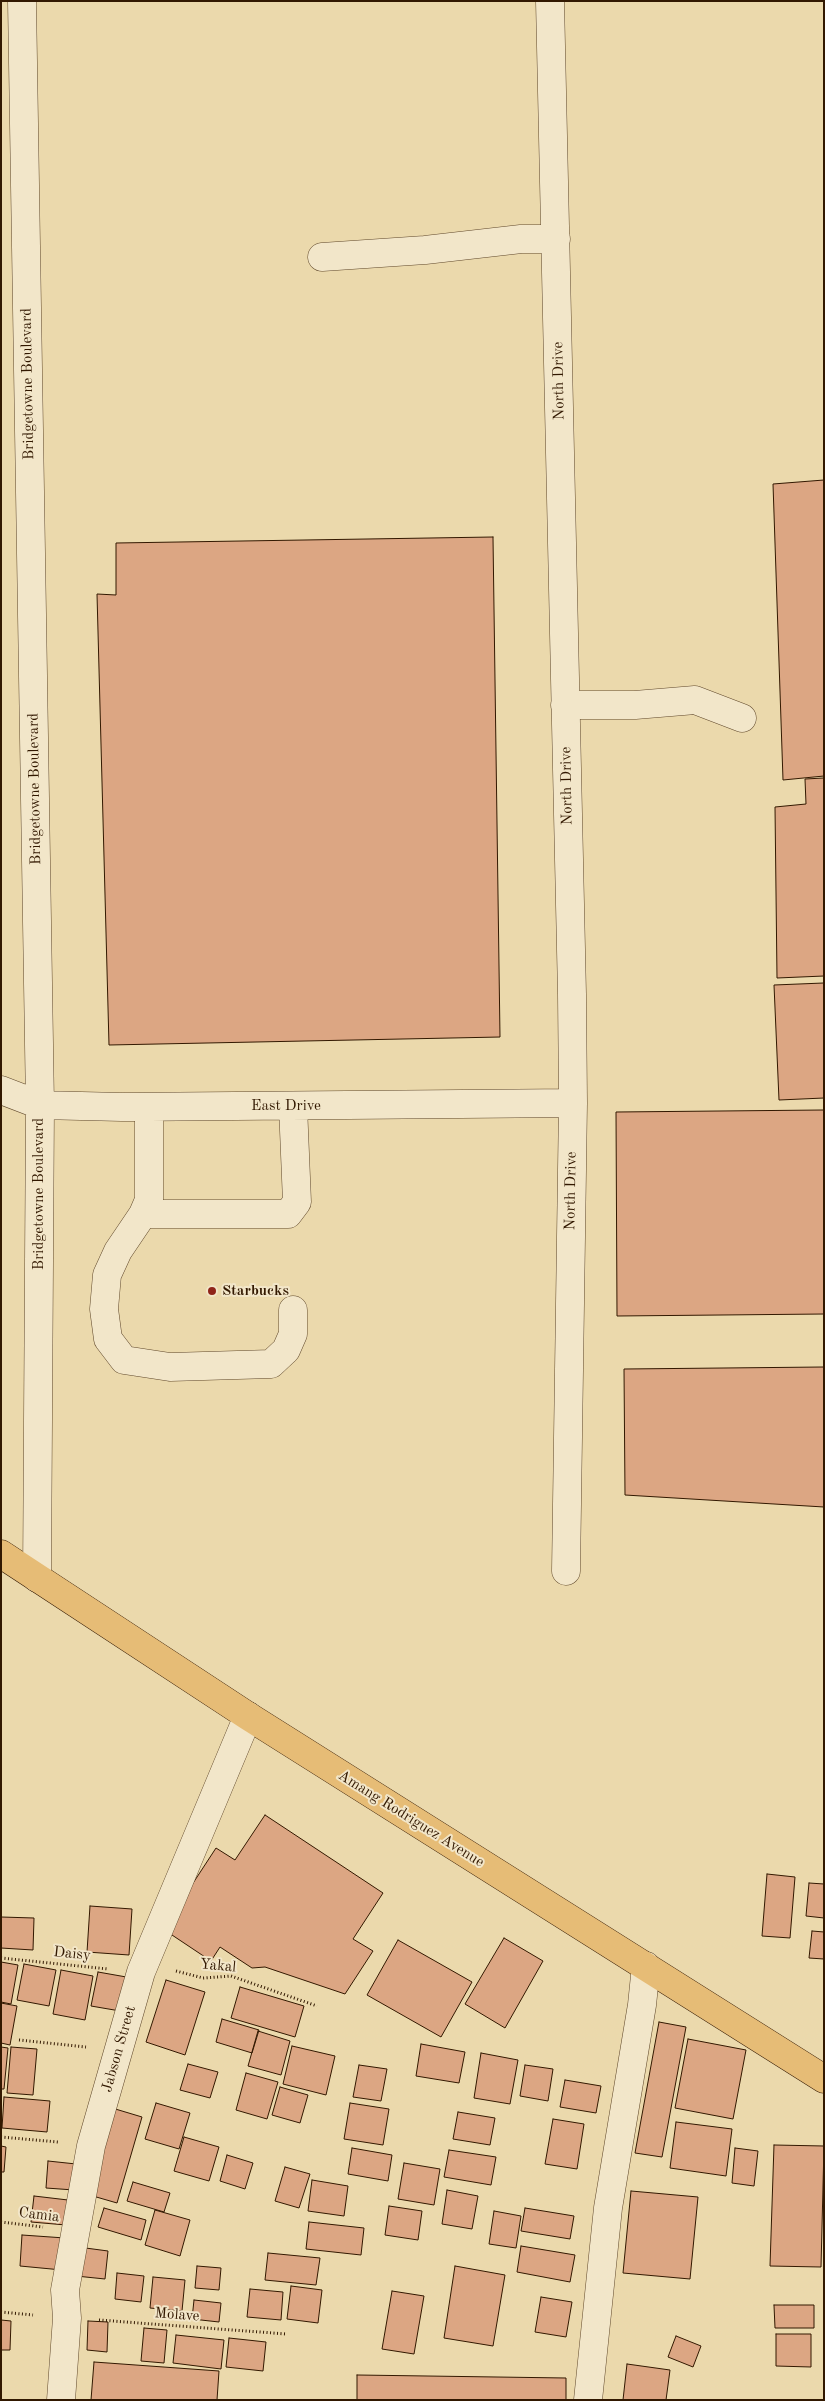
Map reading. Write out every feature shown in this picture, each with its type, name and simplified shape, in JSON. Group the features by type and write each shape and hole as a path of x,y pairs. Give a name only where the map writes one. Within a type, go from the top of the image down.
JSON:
{"main road":[{"name":"Amang Rodriguez Avenue","path":"1,1554 248,1716 824,2079"}],"street":[{"name":"Bridgetowne Boulevard","path":"22,1 40,1105 37,1578"},
{"name":"North Drive","path":"550,1 573,1102 566,1571"},
{"path":"322,256 425,250 521,239 556,239"},
{"path":"565,705 635,705 695,700 742,718"},
{"name":"East Drive","path":"1,1090 40,1105 149,1107 573,1102"},
{"path":"143,1214 288,1214 297,1202 293,1106"},
{"path":"149,1107 149,1200 143,1214 118,1251 107,1275 104,1309 108,1340 124,1360 170,1367 271,1364 286,1350 293,1334 293,1310"},
{"name":"Jabson Street","path":"61,2400 67,2318 65,2290 74,2231 91,2146 143,1967 248,1716"},
{"path":"588,2400 608,2208 642,2006 646,1966"}],"path":[{"name":"Daisy","path":"1,1958 143,1967"},
{"name":"Yakal","path":"143,1967 203,1978 231,1976 317,2006"},
{"path":"19,2040 118,2050"},
{"path":"1,2136 91,2146"},
{"name":"Camia","path":"1,2222 74,2231"},
{"name":"Molave","path":"67,2318 286,2334"}],"building":[{"path":"824,480 824,776 783,780 773,484"},
{"path":"493,537 500,1037 109,1045 97,594 116,595 116,543"},
{"path":"824,778 824,976 777,978 775,807 806,804 805,779"},
{"path":"824,983 824,1098 779,1100 774,985"},
{"path":"824,1110 824,1314 617,1316 616,1112"},
{"path":"824,1367 824,1507 625,1495 624,1369"},
{"path":"265,1815 383,1893 353,1939 373,1951 345,1994 265,1967 252,1968 220,1947 211,1961 163,1929 216,1848 235,1860"},
{"path":"767,1874 795,1877 790,1938 762,1936"},
{"path":"809,1883 824,1884 824,1918 806,1916"},
{"path":"90,1906 132,1909 129,1955 87,1952"},
{"path":"1,1917 34,1918 33,1950 1,1948"},
{"path":"812,1931 824,1932 824,1959 809,1958"},
{"path":"504,1938 543,1961 505,2028 465,2004"},
{"path":"398,1940 472,1982 441,2037 367,1995"},
{"path":"1,1962 18,1965 11,2004 1,2002"},
{"path":"24,1964 56,1970 49,2006 17,2000"},
{"path":"61,1970 93,1976 85,2020 53,2014"},
{"path":"98,1972 132,1978 126,2012 91,2006"},
{"path":"166,1980 205,1992 185,2055 146,2042"},
{"path":"240,1987 304,2006 295,2037 231,2018"},
{"path":"1,2003 17,2006 10,2045 1,2043"},
{"path":"222,2019 259,2030 252,2053 216,2042"},
{"path":"659,2022 686,2027 662,2157 635,2153"},
{"path":"258,2031 290,2041 281,2075 248,2066"},
{"path":"688,2039 746,2050 733,2119 675,2108"},
{"path":"421,2044 465,2052 459,2083 416,2076"},
{"path":"292,2046 335,2056 326,2095 283,2084"},
{"path":"1,2047 8,2048 4,2089 1,2089"},
{"path":"11,2047 37,2049 33,2095 7,2093"},
{"path":"481,2053 518,2060 510,2104 474,2098"},
{"path":"188,2064 218,2072 210,2098 180,2090"},
{"path":"359,2065 387,2069 381,2101 353,2097"},
{"path":"525,2065 553,2069 548,2101 520,2096"},
{"path":"246,2073 278,2082 267,2119 236,2110"},
{"path":"565,2080 601,2086 596,2113 560,2107"},
{"path":"280,2087 308,2095 300,2123 272,2115"},
{"path":"4,2097 50,2101 47,2132 2,2128"},
{"path":"156,2103 190,2113 179,2149 145,2139"},
{"path":"350,2103 389,2109 383,2145 344,2139"},
{"path":"112,2108 142,2117 117,2203 86,2194"},
{"path":"458,2112 495,2118 490,2145 453,2139"},
{"path":"553,2119 584,2124 577,2169 545,2164"},
{"path":"676,2122 732,2129 726,2176 670,2168"},
{"path":"184,2137 219,2147 209,2181 174,2171"},
{"path":"774,2145 824,2146 821,2267 770,2266"},
{"path":"1,2146 6,2147 4,2172 1,2172"},
{"path":"352,2148 392,2155 388,2181 348,2174"},
{"path":"735,2148 758,2151 754,2186 732,2183"},
{"path":"449,2150 496,2157 491,2185 444,2177"},
{"path":"227,2155 253,2163 245,2189 220,2181"},
{"path":"48,2161 76,2164 74,2190 46,2188"},
{"path":"404,2163 440,2169 434,2205 398,2199"},
{"path":"285,2167 310,2174 299,2208 275,2201"},
{"path":"312,2180 348,2186 344,2216 308,2211"},
{"path":"133,2182 170,2193 164,2212 127,2201"},
{"path":"447,2190 478,2196 472,2229 442,2224"},
{"path":"631,2191 698,2197 690,2279 623,2273"},
{"path":"34,2196 68,2200 66,2225 31,2222"},
{"path":"389,2206 422,2211 418,2240 385,2235"},
{"path":"104,2208 146,2220 141,2240 98,2227"},
{"path":"525,2208 574,2216 570,2239 521,2231"},
{"path":"155,2210 190,2220 180,2256 145,2245"},
{"path":"494,2211 521,2216 516,2248 489,2244"},
{"path":"309,2222 364,2228 361,2255 306,2249"},
{"path":"22,2235 65,2238 62,2270 20,2266"},
{"path":"521,2246 575,2255 570,2282 517,2272"},
{"path":"78,2247 108,2251 105,2279 76,2276"},
{"path":"268,2253 320,2258 316,2285 265,2280"},
{"path":"197,2266 221,2268 219,2290 195,2288"},
{"path":"455,2266 505,2275 493,2346 444,2338"},
{"path":"117,2273 144,2276 141,2302 115,2299"},
{"path":"153,2277 185,2280 182,2311 150,2308"},
{"path":"291,2286 322,2290 318,2323 287,2319"},
{"path":"250,2289 283,2292 281,2320 247,2317"},
{"path":"392,2291 424,2296 414,2354 382,2349"},
{"path":"541,2297 572,2302 566,2337 535,2332"},
{"path":"194,2300 221,2303 219,2322 192,2319"},
{"path":"774,2305 814,2305 814,2328 775,2328"},
{"path":"1,2320 11,2321 10,2350 1,2350"},
{"path":"88,2321 108,2322 107,2352 87,2350"},
{"path":"144,2328 167,2330 164,2363 141,2361"},
{"path":"776,2334 811,2334 811,2367 776,2366"},
{"path":"176,2335 224,2340 221,2369 173,2363"},
{"path":"676,2336 701,2346 693,2367 668,2357"},
{"path":"229,2338 266,2342 263,2371 226,2367"},
{"path":"94,2362 219,2371 217,2400 91,2400"},
{"path":"627,2364 670,2370 666,2400 623,2400"},
{"path":"357,2375 566,2378 566,2400 357,2400"}],"place":[{"name":"Starbucks","path":"212,1291"}]}
